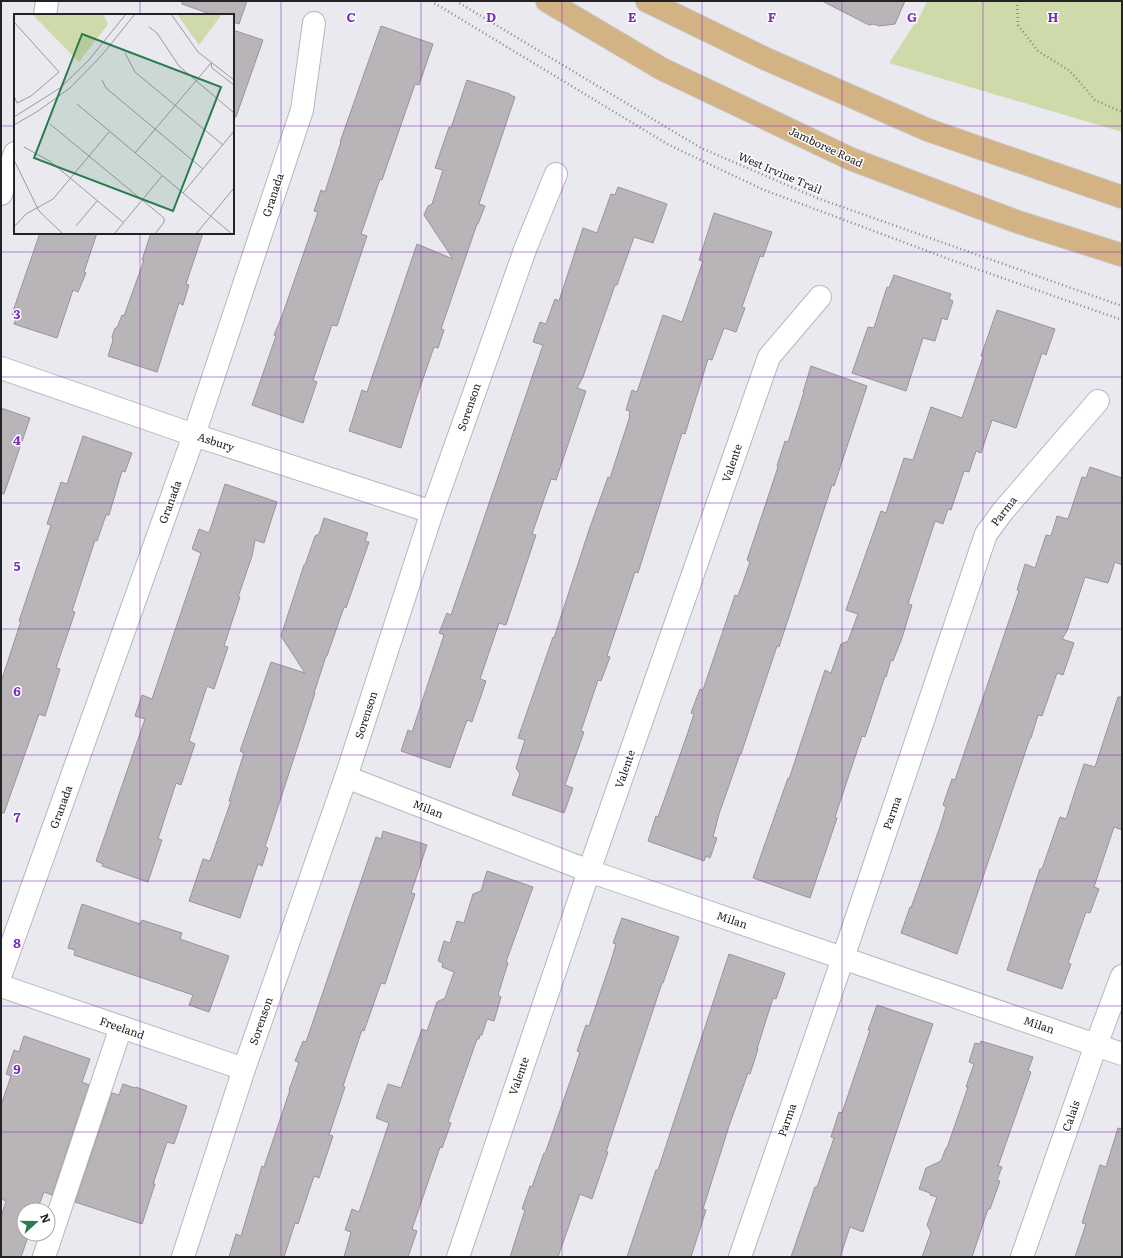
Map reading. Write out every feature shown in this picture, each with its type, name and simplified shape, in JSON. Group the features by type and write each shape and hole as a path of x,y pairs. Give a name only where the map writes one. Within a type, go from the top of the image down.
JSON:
{"main road":[{"name":"Jamboree Road","path":"547,1 662,69 851,160 1018,222 1122,255"},
{"path":"647,1 766,59 928,130 1122,197"}],"street":[{"path":"44,14 46,1"},
{"name":"Granada","path":"1,974 194,435 302,110 314,23"},
{"path":"1,194 14,156"},
{"name":"Sorenson","path":"183,1257 244,1069 346,777 432,512 526,247 556,174"},
{"name":"Valente","path":"458,1257 589,871 769,357 820,297"},
{"name":"Asbury","path":"1,368 194,435 432,512"},
{"name":"Parma","path":"740,1257 986,534 1003,511 1098,401"},
{"name":"Milan","path":"346,777 589,871 1122,1054"},
{"name":"Calais","path":"1022,1257 1096,1045 1122,976"},
{"name":"Freeland","path":"1,986 244,1069"},
{"path":"44,1257 121,1027"}],"path":[{"path":"431,1 669,145 764,190 954,261 1122,320"},
{"name":"West Irvine Trail","path":"456,1 701,148 817,198 1122,306"},
{"path":"1017,1 1018,25 1038,51 1070,71 1095,100 1122,112"}],"green space":[{"path":"927,1 1122,1 1122,132 889,63 921,14"}],"building":[{"path":"182,1 247,1 239,24 234,22 234,14 210,14 182,4"},
{"path":"822,1 905,1 895,24 879,26 874,24 869,25"},
{"path":"381,26 433,44 419,85 415,84 382,180 380,179 361,234 367,236 337,326 332,325 313,380 317,382 303,423 252,405 276,336 274,335 318,212 314,211 321,190 325,192 340,142"},
{"path":"234,30 263,40 236,117 234,117"},
{"path":"467,80 515,97 479,204 485,206 477,224 441,329 444,330 438,348 434,347 401,448 349,431 362,390 367,392 417,244 453,259 424,215 428,206 432,204 443,170 435,168 449,127 451,128"},
{"path":"618,187 667,204 653,243 634,237 617,285 615,285 583,377 577,388 586,391 556,480 551,479 532,534 536,535 506,625 499,623 480,679 486,681 472,722 467,720 450,768 401,751 408,730 412,732 444,635 439,633 447,613 451,615 543,345 533,342 540,322 546,324 555,299 559,301 583,228 597,233 611,194 615,195"},
{"path":"714,213 772,232 763,257 760,256 742,307 745,308 736,332 724,328 712,360 708,359 685,434 682,433 638,573 635,572 607,656 610,657 601,681 598,680 581,731 584,732 565,785 573,788 564,813 512,795 520,774 516,768 525,740 518,738 553,637 554,638 589,530 608,477 610,478 630,416 630,411 626,410 632,390 637,392 663,315 682,322 703,261 699,260"},
{"path":"40,234 97,234 84,272 86,273 78,292 73,290 57,338 14,324 17,316 12,314"},
{"path":"151,234 203,234 186,284 189,285 183,305 179,303 157,372 108,356 115,328 117,328 122,315 124,316 144,260 142,260"},
{"path":"894,275 951,294 949,299 953,301 947,320 942,318 935,341 923,338 906,391 852,373 868,327 874,328 887,287 889,288"},
{"path":"997,310 1055,329 1046,355 1042,353 1016,428 992,420 981,453 976,451 969,472 964,471 951,510 948,509 943,524 935,521 908,604 912,605 902,638 893,661 891,660 886,677 885,676 865,737 862,736 835,817 837,818 810,898 753,878 788,778 789,779 825,670 831,673 841,644 848,641 858,614 846,610 881,511 886,513 904,458 913,460 931,407 962,418"},
{"path":"811,366 867,386 834,486 832,485 779,647 777,646 741,754 719,814 713,837 717,838 710,858 706,856 704,861 648,841 687,735 694,714 691,713 700,689 703,690 735,595 738,596 750,562 747,560 778,467 777,466 785,441 788,442"},
{"path":"1,408 30,418 4,494 1,493"},
{"path":"83,436 132,453 125,472 122,471 109,515 106,515 97,541 95,540 72,611 75,612 56,668 60,669 45,716 39,714 4,813 1,813 1,682 21,621 19,621 51,525 47,524 61,482 67,484"},
{"path":"1090,467 1122,478 1122,565 1115,562 1108,583 1085,577 1067,631 1062,639 1074,643 1063,675 1057,673 1042,716 1038,715 957,954 901,933 940,827 946,807 943,805 952,779 955,780 987,686 1019,591 1017,590 1025,564 1035,568 1046,535 1051,536 1057,516 1068,519 1082,477 1086,478"},
{"path":"225,484 277,502 264,543 255,540 252,556 224,646 228,647 214,689 207,686 189,741 195,744 181,785 176,783 158,839 162,840 148,882 102,866 103,864 96,861 145,719 135,716 142,695 152,699 201,553 192,549 199,529 209,533"},
{"path":"324,518 368,533 365,541 369,542 346,608 344,607 326,656 265,847 268,848 262,866 258,864 240,918 189,901 203,859 210,861 231,801 229,801 244,753 240,751 271,662 305,673 281,636 304,565 315,536 319,534"},
{"path":"1118,697 1122,697 1122,830 1114,827 1094,887 1099,889 1090,913 1086,912 1068,963 1071,964 1062,989 1007,970 1040,869 1042,869 1060,817 1066,819 1084,764 1095,767"},
{"path":"383,831 427,845 411,893 415,894 385,984 381,983 364,1031 362,1030 343,1086 345,1087 329,1135 333,1136 319,1178 314,1176 298,1224 295,1223 284,1257 229,1257 236,1234 241,1236 262,1166 264,1167 299,1062 295,1061 303,1041 306,1042 376,837 381,839"},
{"path":"487,871 533,887 506,962 508,963 498,995 501,997 494,1021 487,1019 482,1035 480,1035 479,1039 477,1039 448,1122 451,1123 442,1148 440,1147 412,1229 417,1231 408,1257 344,1257 351,1232 345,1230 352,1209 359,1212 389,1123 376,1118 388,1084 401,1088 422,1029 427,1031 437,1002 445,998 454,972 442,967 443,963 438,961 444,941 450,943 457,921 464,923 473,894 481,891"},
{"path":"82,904 140,924 142,920 182,933 180,939 229,956 209,1012 189,1005 193,995 74,955 75,950 68,948"},
{"path":"622,918 679,937 662,983 606,1152 608,1152 592,1199 580,1194 558,1257 510,1257 525,1210 522,1209 530,1186 532,1187 544,1153 545,1154 573,1073 580,1052 577,1051 586,1025 589,1026 610,964 616,944 613,943"},
{"path":"729,954 785,973 776,999 773,998 750,1074 748,1073 729,1126 703,1209 706,1210 691,1257 627,1257 656,1170 658,1170"},
{"path":"877,1005 933,1024 863,1232 850,1227 840,1257 791,1257 815,1187 817,1187 834,1138 831,1137 839,1112 842,1113"},
{"path":"24,1036 90,1059 82,1082 89,1085 52,1195 44,1192 40,1202 16,1202 16,1242 26,1242 21,1257 1,1257 1,1217 6,1201 1,1199 1,1105 11,1076 6,1074 14,1050 19,1052"},
{"path":"981,1041 1033,1057 1028,1071 1031,1072 998,1166 1002,1167 997,1180 1000,1181 990,1209 988,1209 972,1257 922,1257 931,1232 927,1225 937,1197 919,1189 926,1168 941,1161 947,1148 968,1087 966,1087 974,1064 969,1062 975,1043 980,1044"},
{"path":"123,1084 136,1087 187,1106 174,1144 167,1142 142,1224 75,1202 112,1093 119,1095"},
{"path":"1118,1128 1122,1129 1122,1257 1075,1257 1086,1224 1082,1223 1100,1165 1106,1167"}]}
